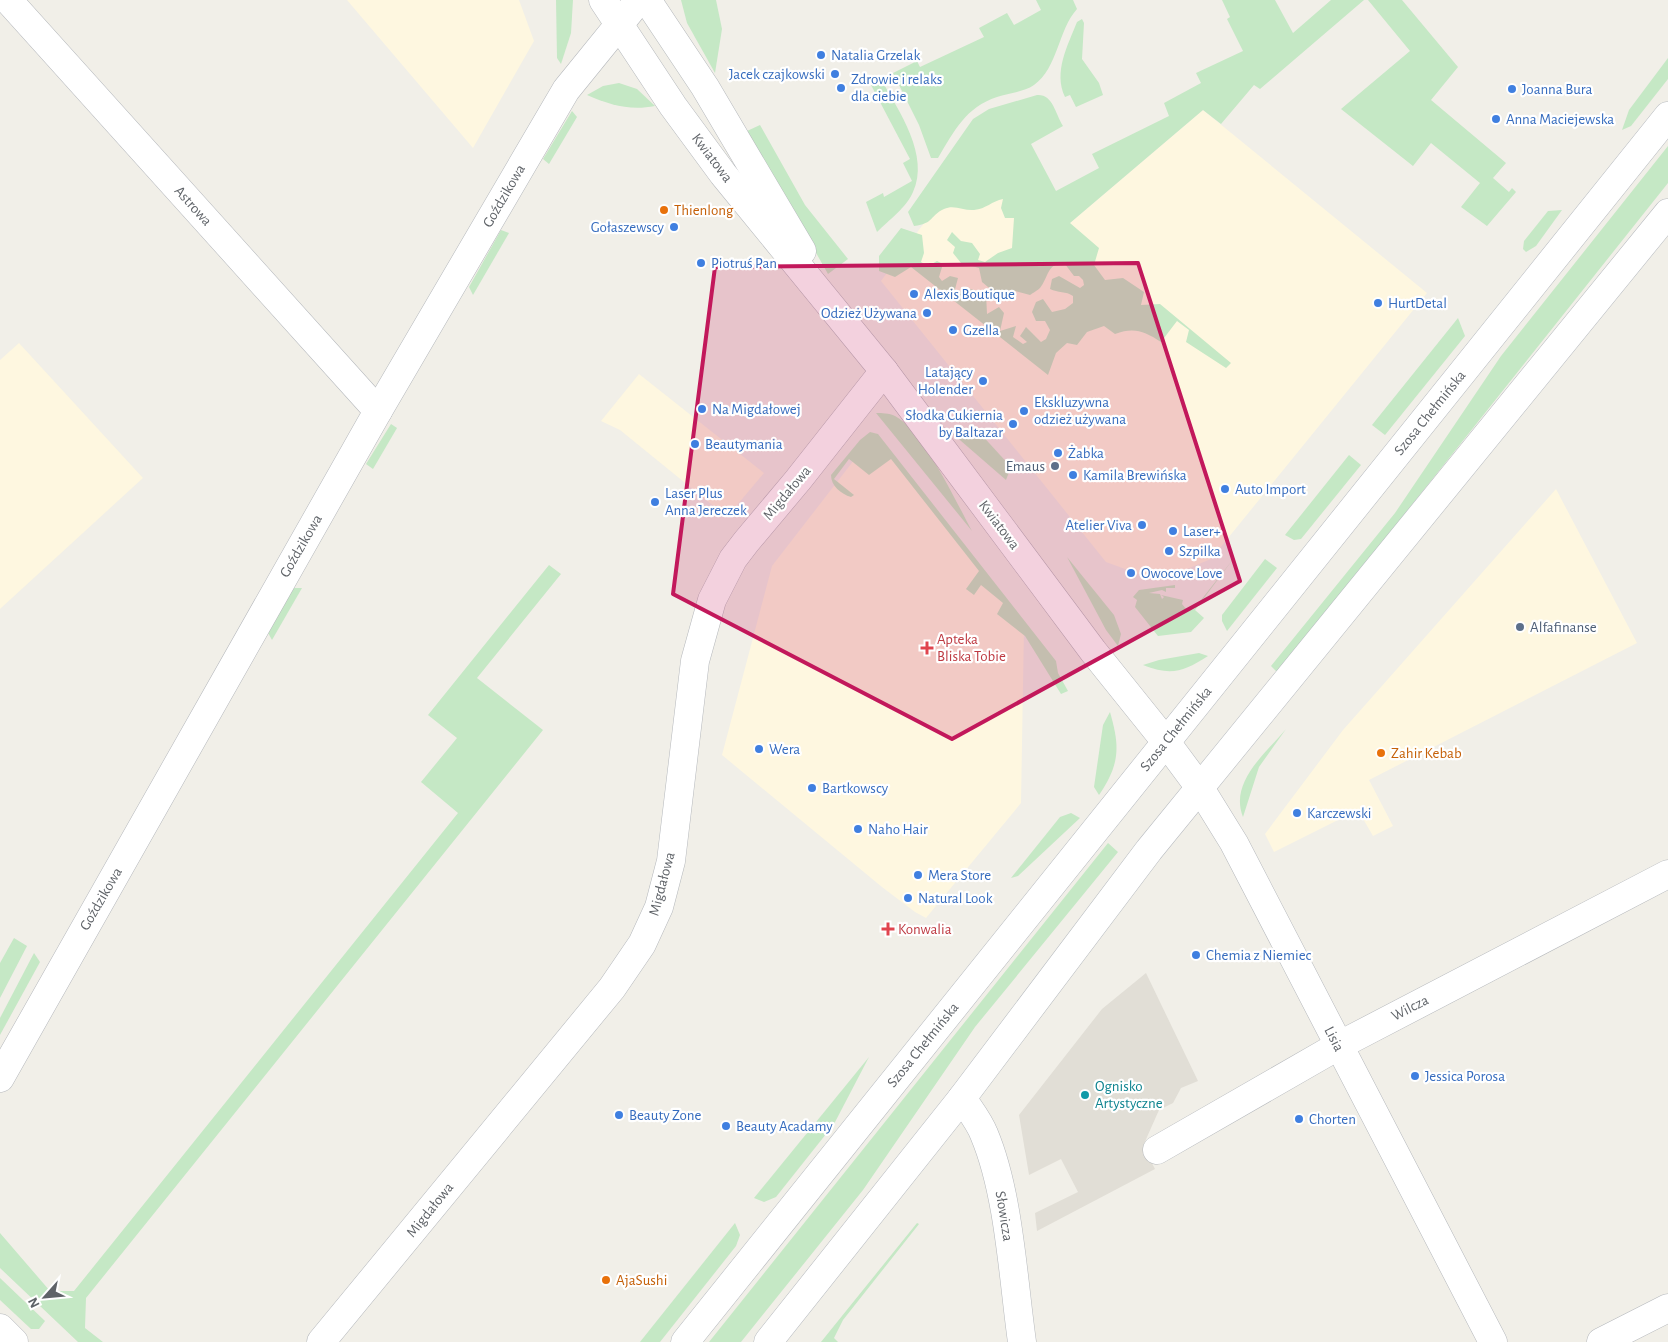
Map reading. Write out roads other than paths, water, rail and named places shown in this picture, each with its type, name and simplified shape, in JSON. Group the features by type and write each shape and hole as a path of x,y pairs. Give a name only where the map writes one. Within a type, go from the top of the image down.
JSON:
{"street":[{"name":"Astrowa","path":"8,0 378,411"},
{"name":"Kwiatowa","path":"603,0 673,106 724,174 884,371 1094,651 1166,742"},
{"name":"Goździkowa","path":"0,1078 378,411 566,90 639,0"},
{"name":"Kwiatowa","path":"647,0 700,79 832,307"},
{"name":"Szosa Chełmińska","path":"685,1342 1668,116"},
{"path":"768,1342 962,1098 1149,850 1668,213"},
{"name":"Migdałowa","path":"321,1342 612,988 642,944 659,907 671,861 695,661 712,600 734,559 746,542 798,480 884,371"},
{"name":"Lisia","path":"1166,742 1200,788 1234,844 1493,1342"},
{"name":"Wilcza","path":"1157,1150 1338,1046 1668,874"},
{"name":"Słowicza","path":"962,1098 983,1132 995,1164 1004,1209 1022,1342"},
{"path":"1601,1342 1668,1308"},
{"path":"0,1328 14,1342"}],"place":[{"name":"Natalia Grzelak","path":"821,55"},
{"name":"Jacek czajkowski","path":"835,74"},
{"name":"Zdrowie i relaks dla ciebie","path":"841,88"},
{"name":"Joanna Bura","path":"1512,89"},
{"name":"Anna Maciejewska","path":"1496,119"},
{"name":"Thienlong","path":"664,210"},
{"name":"Gołaszewscy","path":"674,227"},
{"name":"Piotruś Pan","path":"701,263"},
{"name":"Alexis Boutique","path":"914,294"},
{"name":"HurtDetal","path":"1378,303"},
{"name":"Odzież Używana","path":"927,313"},
{"name":"Gzella","path":"953,330"},
{"name":"Latający Holender","path":"983,381"},
{"name":"Na Migdałowej","path":"702,409"},
{"name":"Ekskluzywna odzież używana","path":"1024,411"},
{"name":"Słodka Cukiernia by Baltazar","path":"1013,424"},
{"name":"Beautymania","path":"695,444"},
{"name":"Żabka","path":"1058,453"},
{"name":"Emaus","path":"1055,466"},
{"name":"Kamila Brewińska","path":"1073,475"},
{"name":"Auto Import","path":"1225,489"},
{"name":"Laser Plus Anna Jereczek","path":"655,502"},
{"name":"Atelier Viva","path":"1142,525"},
{"name":"Laser+","path":"1173,531"},
{"name":"Szpilka","path":"1169,551"},
{"name":"Owocove Love","path":"1131,573"},
{"name":"Alfafinanse","path":"1520,627"},
{"name":"Apteka Bliska Tobie","path":"927,648"},
{"name":"Wera","path":"759,749"},
{"name":"Zahir Kebab","path":"1381,753"},
{"name":"Bartkowscy","path":"812,788"},
{"name":"Karczewski","path":"1297,813"},
{"name":"Naho Hair","path":"858,829"},
{"name":"Mera Store","path":"918,875"},
{"name":"Natural Look","path":"908,898"},
{"name":"Konwalia","path":"888,929"},
{"name":"Chemia z Niemiec","path":"1196,955"},
{"name":"Jessica Porosa","path":"1415,1076"},
{"name":"Ognisko Artystyczne","path":"1085,1095"},
{"name":"Beauty Zone","path":"619,1115"},
{"name":"Chorten","path":"1299,1119"},
{"name":"Beauty Acadamy","path":"726,1126"},
{"name":"AjaSushi","path":"606,1280"}]}
